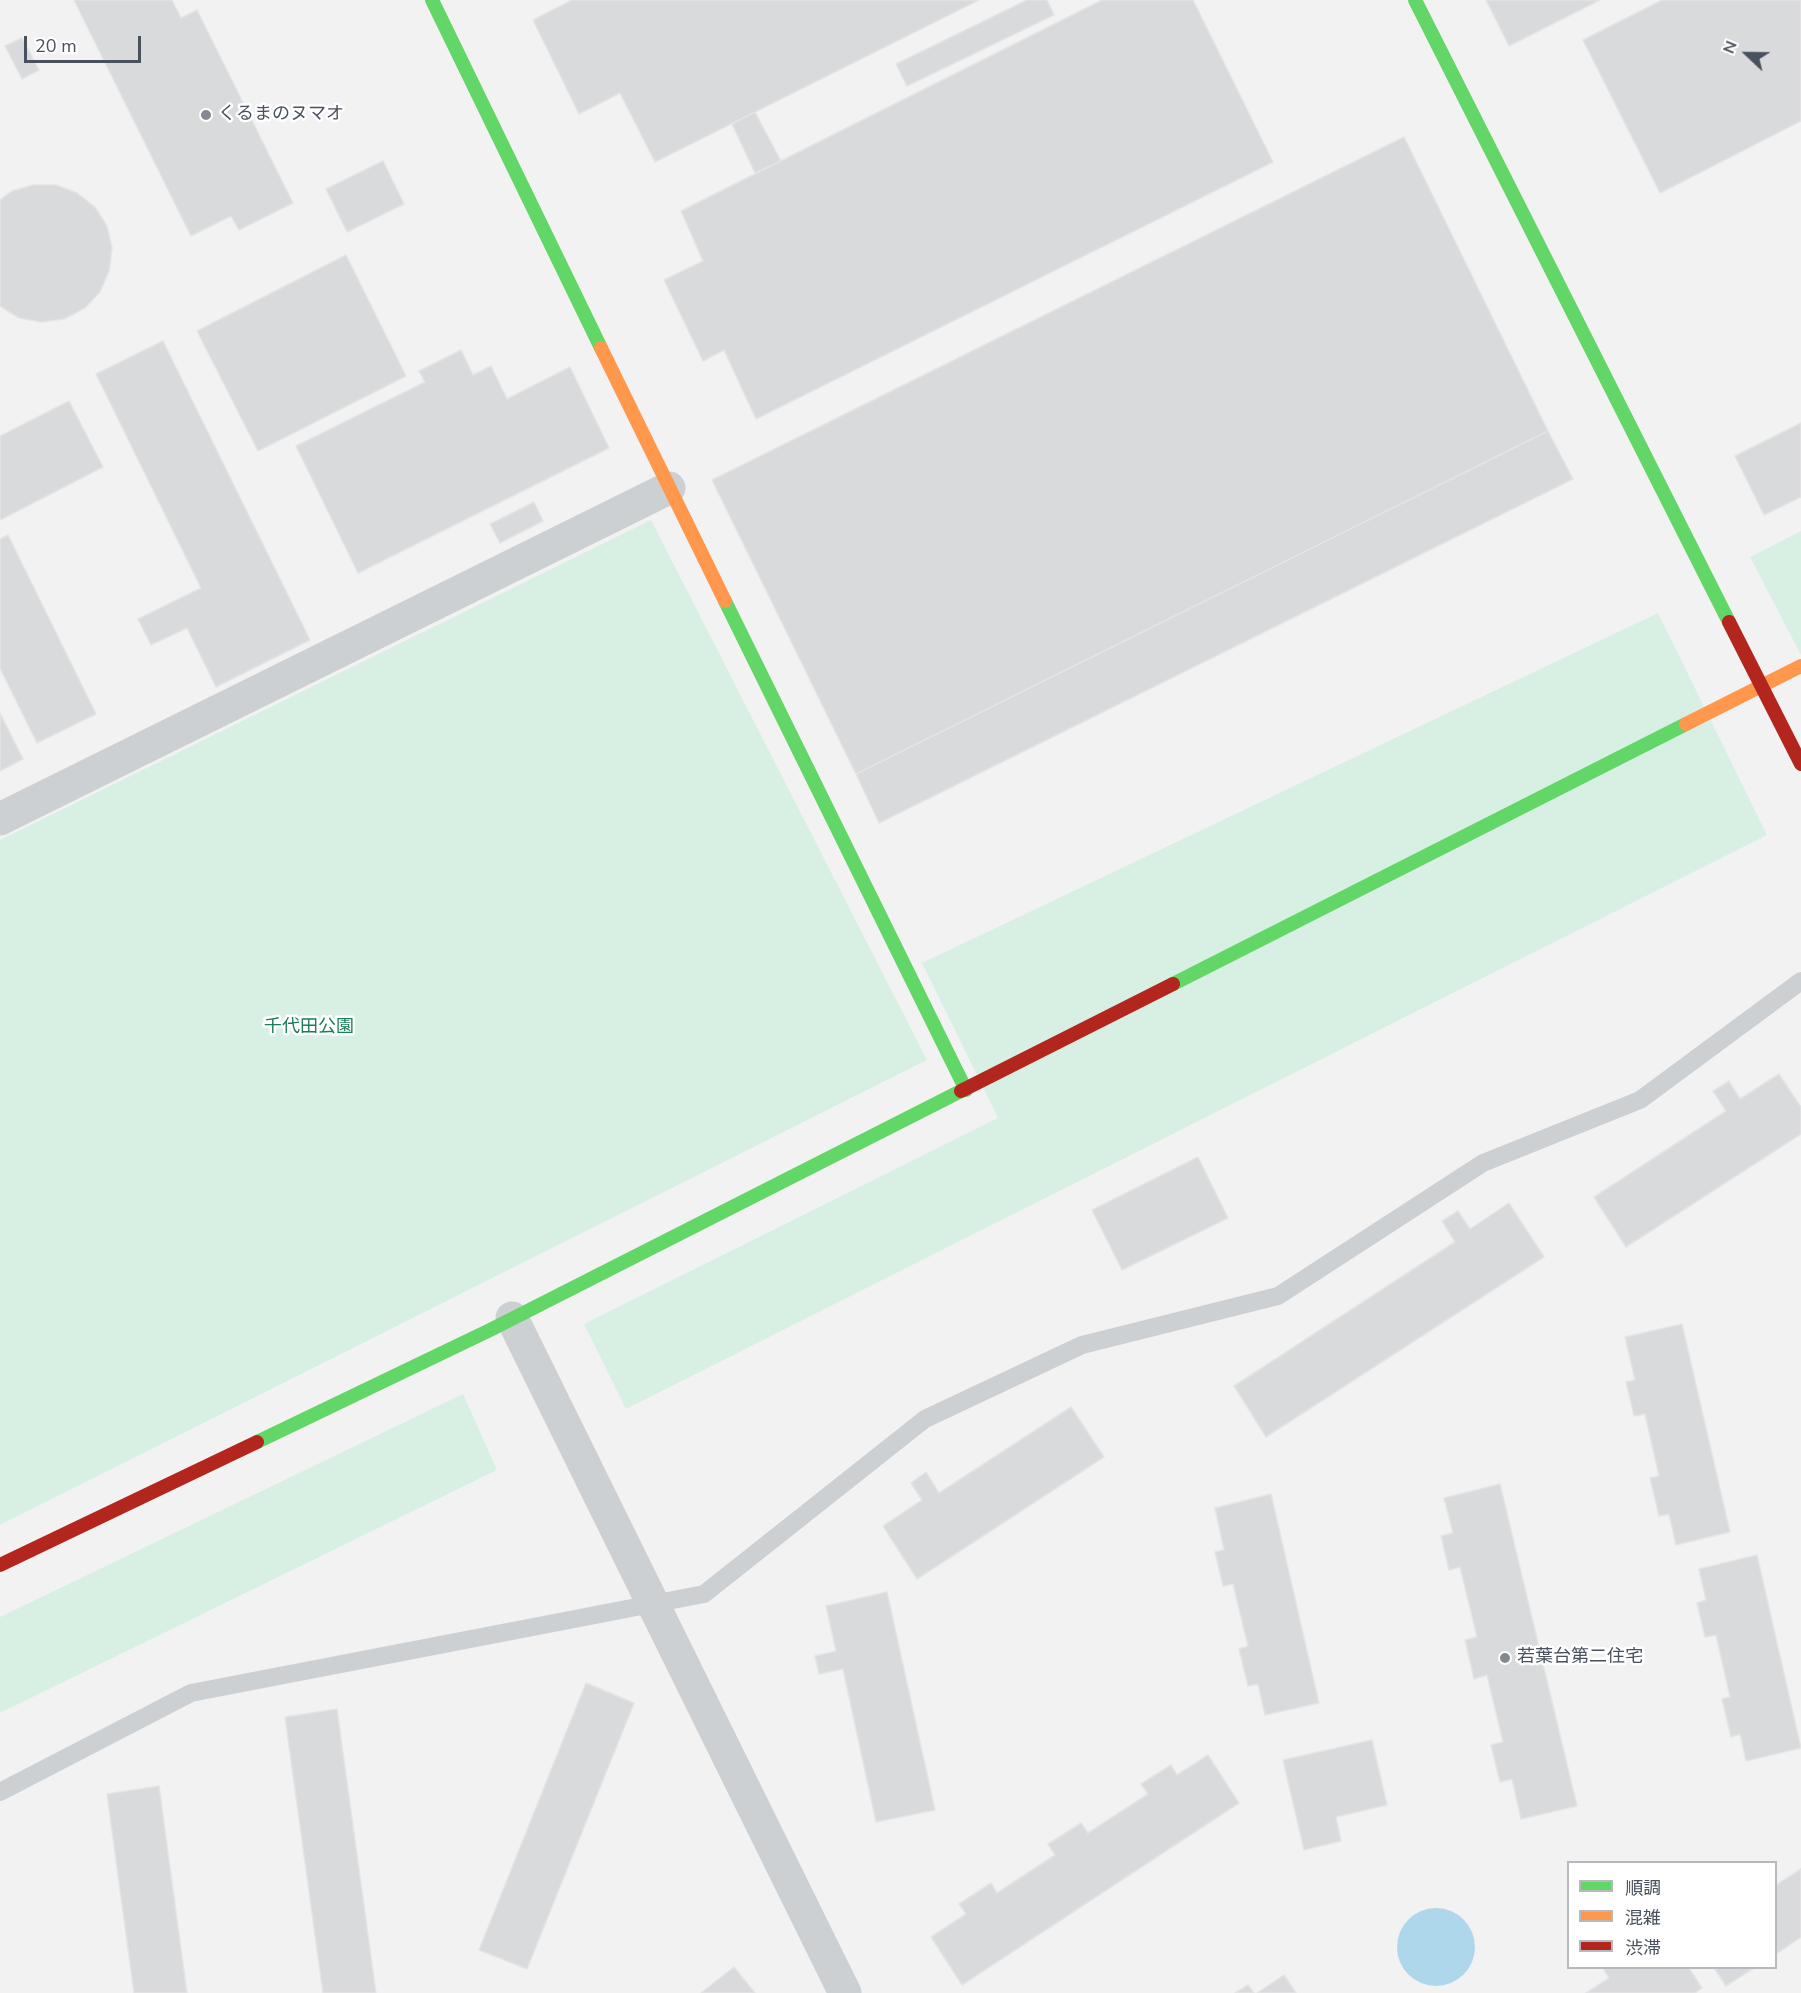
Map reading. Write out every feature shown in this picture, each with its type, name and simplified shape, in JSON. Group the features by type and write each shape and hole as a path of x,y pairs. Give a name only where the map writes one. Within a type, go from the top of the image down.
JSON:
{"street":[{"path":"432,0 669,488 966,1090"},
{"path":"1416,0 1801,764"},
{"path":"0,819 669,488"},
{"path":"0,1565 512,1318 1801,666"},
{"path":"512,1318 845,1993"}],"lane":[{"path":"0,1792 191,1693 704,1593 925,1419 1082,1345 1278,1296 1483,1163 1640,1100 1801,981"}],"green space":[{"name":"千代田公園","path":"651,520 927,1060 0,1525 0,840"},
{"path":"1801,531 1801,655 1750,557"},
{"path":"1658,613 1767,835 626,1409 584,1324 998,1118 922,963"},
{"path":"463,1394 497,1470 0,1713 0,1617"}],"water":[{"path":"1436,1908 1451,1911 1463,1920 1472,1932 1475,1947 1472,1962 1463,1974 1451,1983 1436,1986 1421,1983 1409,1974 1400,1962 1397,1947 1400,1932 1409,1920 1421,1911"}],"building":[{"path":"74,0 172,0 181,18 197,10 293,203 239,230 231,216 191,236"},
{"path":"572,0 979,0 655,162 620,93 579,114 533,20"},
{"path":"1027,0 1047,0 1054,15 907,86 896,64"},
{"path":"1102,0 1193,0 1273,162 756,419 724,350 703,361 664,280 703,261 681,211"},
{"path":"1486,0 1600,0 1509,46"},
{"path":"1662,0 1801,0 1801,121 1660,193 1583,40"},
{"path":"22,38 39,70 22,79 5,46"},
{"path":"755,112 781,161 755,173 732,124"},
{"path":"1404,137 1548,431 856,774 712,480"},
{"path":"383,161 404,204 347,232 326,189"},
{"path":"33,185 56,185 77,193 95,207 107,226 112,248 109,271 100,292 85,308 64,319 41,322 19,318 0,306 0,200 12,191"},
{"path":"346,255 406,376 258,451 197,331"},
{"path":"163,341 310,640 216,687 187,628 151,645 138,619 201,588 96,374"},
{"path":"461,350 473,375 491,366 507,399 570,367 609,448 358,573 296,446 425,382 419,371"},
{"path":"69,401 103,467 0,520 0,436"},
{"path":"1801,423 1801,497 1764,515 1735,456"},
{"path":"1548,431 1573,479 879,823 856,774"},
{"path":"534,502 543,521 500,543 490,524"},
{"path":"8,535 96,714 37,743 0,668 0,539"},
{"path":"0,713 23,759 0,771"},
{"path":"1779,1074 1801,1107 1801,1134 1626,1247 1594,1197 1726,1111 1713,1091 1729,1081 1740,1099"},
{"path":"1198,1157 1228,1218 1122,1270 1092,1210"},
{"path":"1509,1203 1544,1257 1266,1437 1234,1386 1455,1242 1442,1221 1458,1211 1470,1229"},
{"path":"1682,1324 1730,1532 1676,1545 1669,1514 1659,1516 1650,1478 1659,1476 1645,1414 1634,1416 1626,1382 1635,1380 1625,1337"},
{"path":"1071,1407 1104,1457 917,1579 883,1526 922,1500 911,1483 926,1472 939,1493"},
{"name":"若葉台第二住宅","path":"1500,1484 1577,1806 1521,1819 1512,1779 1500,1782 1491,1745 1503,1742 1487,1675 1474,1679 1465,1640 1477,1637 1460,1567 1449,1570 1441,1536 1453,1533 1444,1498"},
{"path":"1271,1494 1319,1703 1265,1715 1258,1684 1248,1686 1239,1649 1248,1646 1233,1584 1223,1586 1215,1552 1224,1550 1215,1508"},
{"path":"1757,1555 1801,1748 1746,1761 1740,1734 1731,1737 1722,1699 1730,1697 1716,1635 1705,1637 1697,1603 1706,1600 1699,1569"},
{"path":"887,1592 935,1810 876,1822 843,1669 819,1674 815,1656 836,1651 826,1606"},
{"path":"586,1683 634,1703 527,1969 479,1950"},
{"path":"337,1709 376,1993 323,1993 285,1717"},
{"path":"1372,1740 1387,1805 1336,1817 1341,1841 1304,1850 1283,1760"},
{"path":"1208,1755 1239,1803 962,1985 931,1937 966,1914 959,1904 991,1883 997,1893 1055,1855 1048,1844 1081,1823 1088,1833 1148,1794 1141,1784 1171,1765 1177,1775"},
{"path":"159,1786 187,1993 134,1993 107,1794"},
{"path":"1801,1869 1801,1937 1777,1953 1777,1884"},
{"path":"734,1967 755,1993 701,1993"},
{"path":"1604,1969 1690,1969 1702,1988 1695,1993 1586,1993 1609,1978"},
{"path":"1715,1969 1752,1969 1726,1986"},
{"path":"1284,1975 1296,1993 1257,1993"},
{"path":"1248,1985 1254,1993 1235,1993"}],"traffic: fast":[{"path":"432,0 601,348"},
{"path":"1415,0 1729,622"},
{"path":"725,601 966,1090"},
{"path":"1173,984 1686,724"},
{"path":"257,1442 490,1330 961,1091"}],"traffic: slow":[{"path":"601,348 725,601"},
{"path":"1686,724 1801,666"}],"traffic: jam":[{"path":"1729,622 1801,764"},
{"path":"961,1091 1173,984"},
{"path":"0,1565 257,1442"}],"place":[{"name":"くるまのヌマオ","path":"206,115"},
{"name":"若葉台第二住宅","path":"1505,1658"}]}
